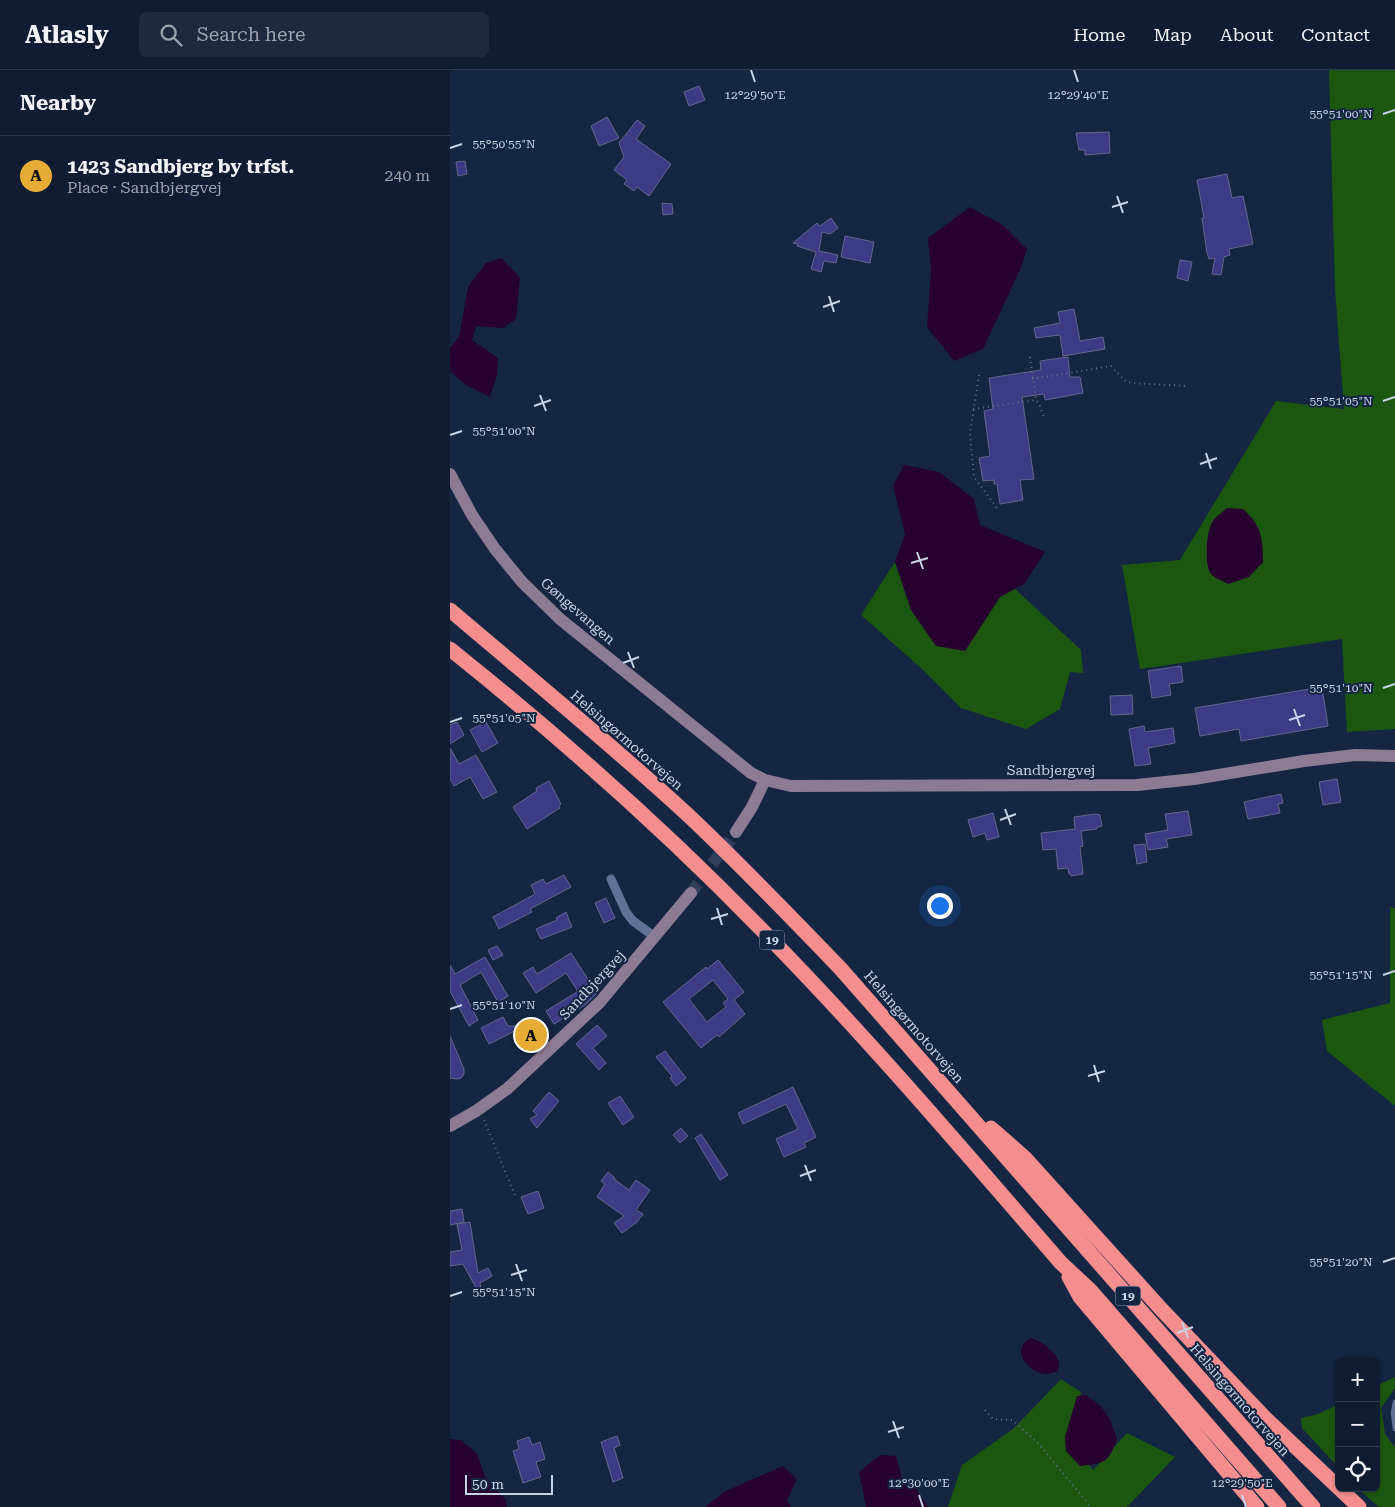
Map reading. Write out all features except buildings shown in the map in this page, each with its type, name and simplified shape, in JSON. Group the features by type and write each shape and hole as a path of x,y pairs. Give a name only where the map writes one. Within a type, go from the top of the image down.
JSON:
{"highway":[{"name":"Helsingørmotorvejen","path":"450,610 589,727 687,815 757,882 840,968 1313,1507"},
{"name":"19","path":"450,649 575,754 624,798 764,932 852,1025 1061,1263 1090,1290 1279,1507"},
{"path":"944,1085 1025,1158 1162,1310 1238,1390 1359,1507"},
{"path":"1061,1263 1080,1297 1257,1507"}],"street":[{"name":"Gøngevangen","path":"450,474 472,515 494,548 522,582 568,625 751,773 764,780"},
{"name":"Sandbjergvej","path":"764,780 791,786 1137,785 1194,779 1304,761 1355,755 1395,756"},
{"path":"736,832 752,808 764,780"},
{"path":"611,879 626,912 633,921 655,937"},
{"name":"Sandbjergvej","path":"450,1126 508,1089 600,1002 690,893"}],"lane":[{"path":"1395,1402 1393,1414 1395,1429"}],"path":[{"path":"1030,357 1036,400 1044,418"},
{"path":"1032,379 1111,366 1124,380 1131,383 1186,386"},
{"path":"980,375 970,434 974,477 997,508"},
{"path":"973,409 1036,400"},
{"path":"479,1109 516,1198"},
{"path":"985,1410 993,1419 1012,1420 1038,1442 1091,1507"}],"green space":[{"path":"1329,70 1395,70 1395,729 1347,732 1342,639 1140,669 1122,565 1180,560 1276,401 1344,409 1335,289"},
{"path":"895,562 911,610 965,650 1000,597 1015,589 1081,650 1083,673 1070,672 1060,709 1026,729 961,708 921,668 861,615"},
{"path":"1390,907 1395,908 1395,1106 1327,1051 1322,1020 1390,1003"},
{"path":"1395,1377 1395,1388 1381,1408 1385,1434 1395,1447 1395,1507 1379,1507 1362,1492 1380,1492 1380,1384"},
{"path":"1061,1379 1081,1392 1071,1442 1093,1470 1127,1433 1175,1457 1127,1507 948,1507 962,1465 1013,1429"},
{"path":"1335,1406 1335,1464 1302,1428 1301,1418 1318,1414"}],"shaded area":[{"path":"970,207 1004,226 1027,249 1020,270 983,349 954,361 927,327 931,270 928,238"},
{"path":"502,258 520,278 516,319 503,328 476,326 472,340 498,358 497,375 490,397 466,385 450,371 450,348 459,337 468,287 486,263"},
{"path":"904,465 939,472 974,499 980,525 1045,552 1025,583 1000,597 965,651 936,646 911,610 895,562 905,534 893,486"},
{"path":"1227,508 1243,509 1254,521 1260,532 1263,562 1249,577 1228,584 1211,574 1207,564 1207,540 1211,526 1216,517"},
{"path":"1030,1338 1052,1351 1058,1359 1058,1372 1041,1373 1032,1369 1024,1361 1021,1352 1022,1347"},
{"path":"1086,1395 1103,1409 1117,1439 1111,1453 1104,1461 1080,1466 1066,1451 1065,1437 1077,1396"},
{"path":"450,1439 461,1440 477,1454 485,1477 506,1500 507,1507 450,1507"},
{"path":"880,1455 896,1456 902,1478 916,1489 928,1507 866,1507 859,1472"},
{"path":"783,1466 797,1479 787,1500 791,1507 705,1507 724,1492"}],"tunnel":[{"path":"691,893 736,832"}],"place":[{"name":"1423 Sandbjerg by trfst.","path":"531,1035"}]}
